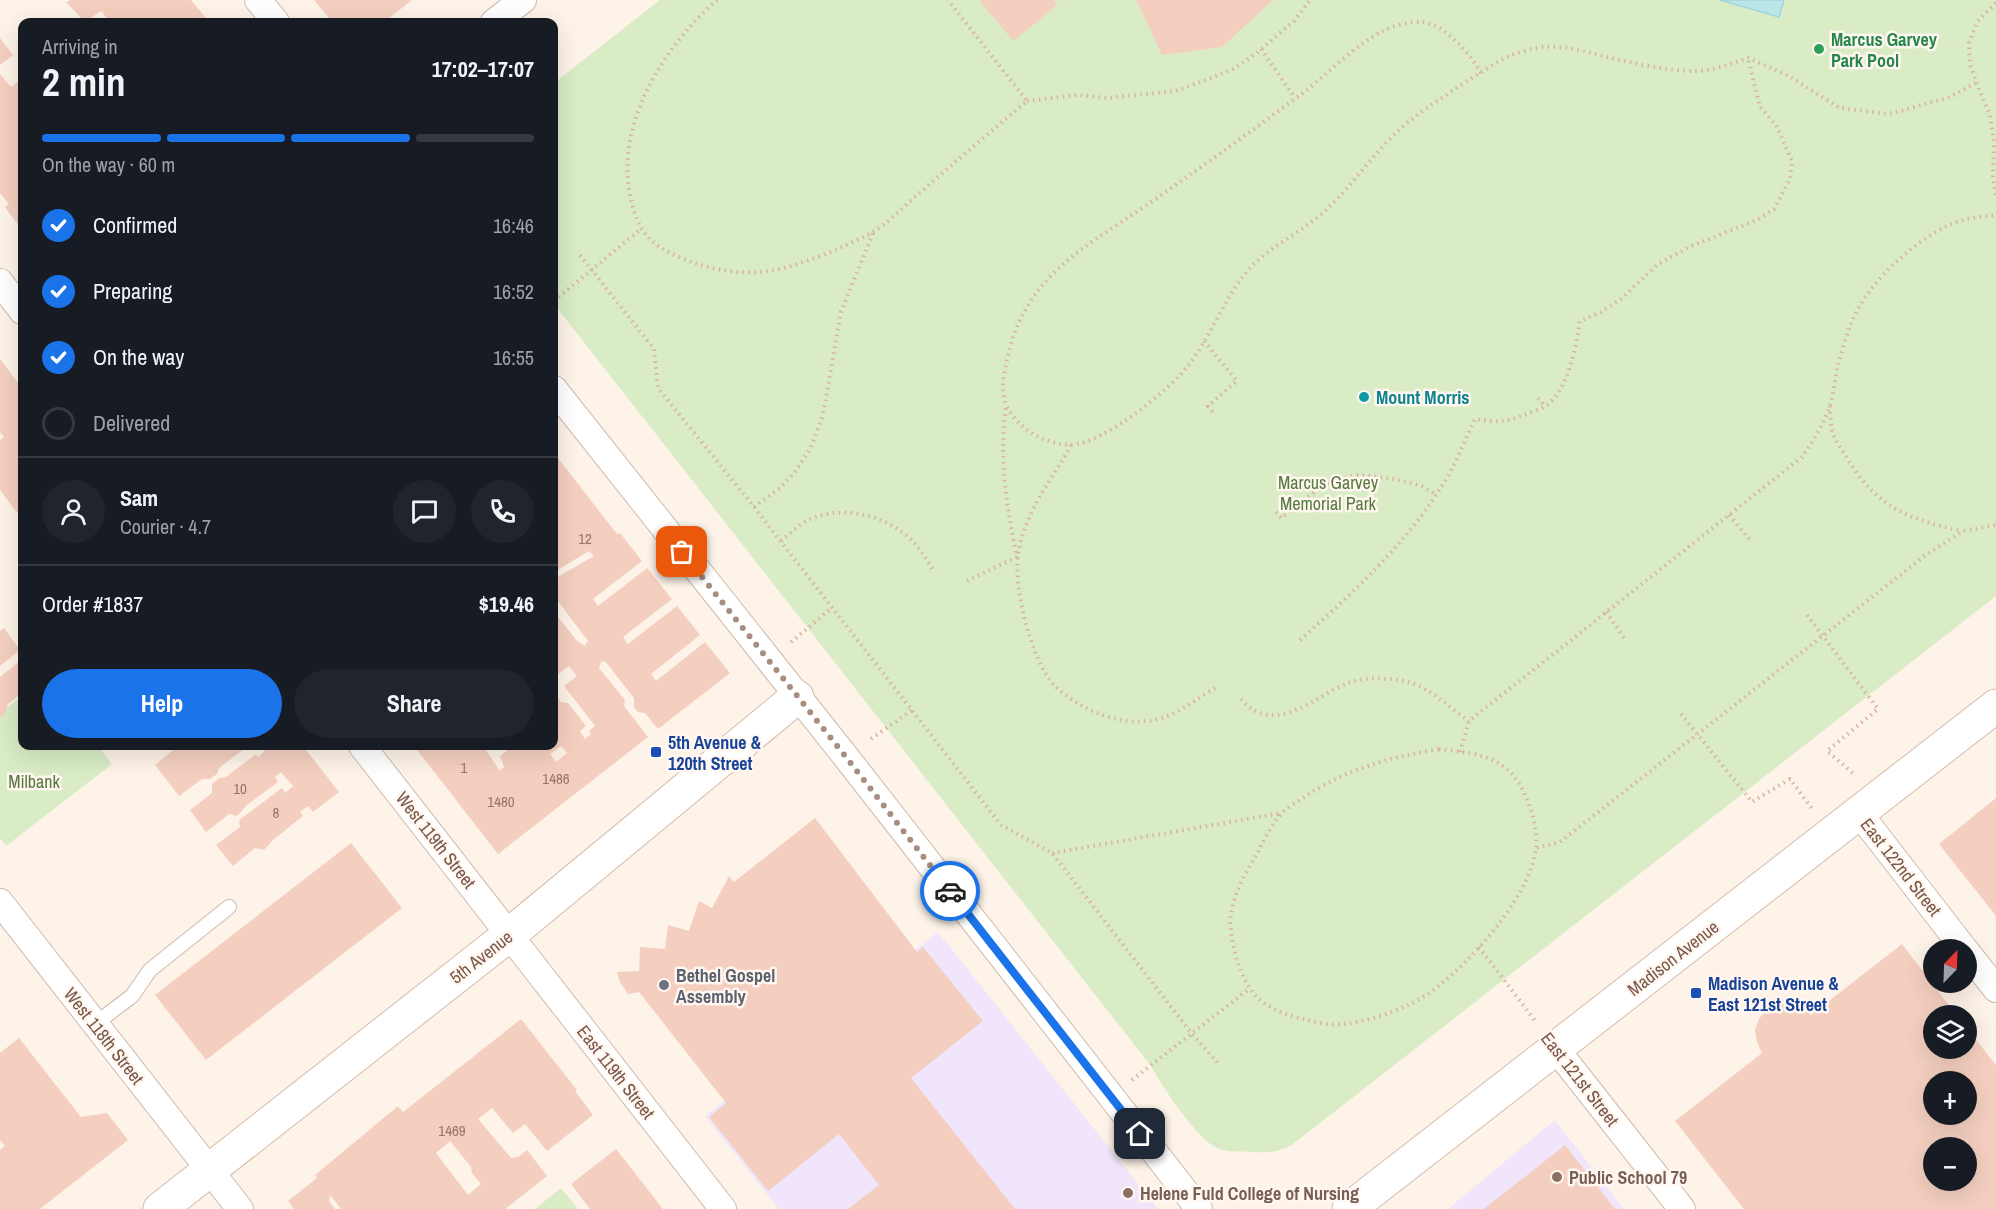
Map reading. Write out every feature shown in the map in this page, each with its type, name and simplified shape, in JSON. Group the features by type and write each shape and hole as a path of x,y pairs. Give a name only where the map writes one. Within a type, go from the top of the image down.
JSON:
{"main road":[{"name":"5th Avenue","path":"160,1209 509,934 797,697"},
{"name":"Madison Avenue","path":"1349,1209 1996,706"}],"street":[{"path":"258,0 273,18"},
{"path":"499,18 523,0"},
{"path":"0,282 18,306"},
{"path":"558,394 846,757 1199,1209"},
{"name":"West 119th Street","path":"365,750 509,934"},
{"name":"East 122nd Street","path":"1858,813 1957,939"},
{"name":"West 118th Street","path":"0,902 240,1209"},
{"name":"East 119th Street","path":"509,934 723,1209"},
{"name":"East 122nd Street","path":"1977,964 1996,989"},
{"name":"East 121st Street","path":"1556,1049 1682,1209"}],"lane":[{"path":"95,1024 132,996 150,970 229,907"}],"path":[{"path":"717,0 694,20 657,72 637,110 628,142 627,177 633,214 641,229 663,250 696,264 734,273 770,271 801,262 873,233 1027,101 1077,95 1107,98 1176,91 1233,69 1294,21 1310,0"},
{"path":"948,0 1027,101"},
{"path":"1996,3 1977,22 1970,43 1970,64 1990,115 1994,143 1993,176 1996,198"},
{"path":"1215,688 1180,710 1155,720 1121,721 1086,708 1054,684 1039,662 1026,624 1018,587 1017,557 1002,462 1002,433 1006,405 1002,384 1015,329 1026,306 1042,283 1096,239 1190,175 1384,30 1423,22 1440,29 1472,57 1481,73"},
{"path":"1006,405 1017,423 1034,434 1071,445 1119,425 1167,389 1188,366 1237,286 1252,266 1328,208 1398,130 1422,111 1501,60 1524,51 1545,46 1576,49 1633,63 1692,71 1716,69 1748,58 1787,75 1840,108 1889,114 1950,98 1976,83"},
{"path":"1261,49 1295,98"},
{"path":"1300,640 1354,592 1402,540 1447,478 1475,419 1511,421 1545,406 1556,395 1572,361 1580,321 1601,312 1621,299 1658,264 1689,247 1757,220 1774,209 1790,179 1792,161 1776,125 1760,107 1748,58"},
{"path":"1460,752 1469,721 1802,457 1818,433 1830,405 1838,362 1851,323 1869,294 1893,265 1919,242 1953,223 1996,215"},
{"path":"558,298 641,229"},
{"path":"754,507 780,488 795,472 811,447 823,415 841,312 873,233"},
{"path":"580,255 654,349 658,388 754,507 1001,825 1052,854 1192,1034 1218,1063"},
{"path":"1204,341 1237,381 1208,406 1214,412"},
{"path":"1538,398 1545,406"},
{"path":"1830,405 1833,433 1862,481 1878,497 1905,514 1935,525 1963,531"},
{"path":"967,581 1017,557 1025,526 1071,445"},
{"path":"1276,512 1281,518 1312,494 1336,481 1359,475 1411,483 1431,490 1436,495"},
{"path":"780,541 806,521 830,513 858,513 887,522 906,535 923,553 934,572"},
{"path":"1729,514 1751,541"},
{"path":"1536,848 1560,842 1927,554 1963,531 1996,525"},
{"path":"791,642 832,608"},
{"path":"1606,612 1625,639"},
{"path":"1807,615 1878,709 1827,751 1860,779"},
{"path":"1241,699 1249,709 1263,714 1278,715 1294,712 1348,683 1373,678 1401,680 1426,690 1469,721"},
{"path":"872,739 912,710"},
{"path":"1681,714 1752,802 1790,779 1815,813"},
{"path":"1439,749 1476,755 1503,766 1518,781 1533,812 1536,848 1526,884 1466,963 1438,987 1409,1005 1376,1016 1342,1024 1316,1023 1291,1016 1261,1001 1249,988 1237,962 1231,915 1249,867 1282,813 1321,786 1354,770 1399,756 1439,749"},
{"path":"1052,854 1282,813"},
{"name":"East 121st Street","path":"1479,947 1556,1049"},
{"path":"1110,1097 1249,988"}],"shaded area":[{"name":"Bethel Gospel Assembly","path":"938,932 1158,1209 779,1209 705,1116"},
{"path":"1555,1120 1624,1209 1448,1209"}],"green space":[{"name":"Marcus Garvey Memorial Park","path":"660,0 1996,0 1996,596 1293,1144 1279,1150 1265,1152 1221,1150 1209,1143 1181,1111 1151,1066 558,309 558,80"},
{"name":"Milbank","path":"18,699 18,750 101,750 112,764 6,846 0,838 0,713"},
{"path":"561,1188 578,1209 535,1209"}],"water":[{"path":"1720,0 1784,0 1779,17"}],"building":[{"path":"70,0 191,0 207,18 107,18 101,11 91,18 81,18 66,2"},
{"path":"314,0 412,0 389,18 329,18"},
{"path":"979,0 1053,0 1058,5 1013,41"},
{"path":"1136,0 1273,0 1222,47 1162,55"},
{"path":"0,38 13,55 0,65"},
{"path":"0,74 11,87 18,81 18,225 5,207 9,204 0,193"},
{"path":"0,359 18,383 18,514 0,490 0,440 4,437 0,432"},
{"path":"558,458 617,534 620,533 642,561 593,599 598,606 647,568 672,599 623,637 628,644 677,606 700,635 651,674 656,681 705,642 730,673 658,729 645,713 638,712 634,708 634,698 605,661 601,662 599,668 625,700 624,706 648,737 498,854 417,750 486,750 500,771 504,767 500,756 507,750 556,750 550,754 556,762 567,753 561,746 558,748 558,698 561,702 568,703 586,726 580,731 585,739 591,734 589,731 595,726 564,686 577,676 569,666 558,674 558,617 577,641 587,647 585,644 588,641 558,601 558,577 594,556 589,551 558,570"},
{"path":"4,628 18,647 18,652 0,666 0,631"},
{"path":"18,662 18,696 8,704 5,714 0,718 0,677"},
{"path":"173,750 243,750 219,768 217,774 210,779 202,779 179,796 155,765"},
{"path":"306,750 339,792 313,812 308,806 300,812 303,816 264,850 255,848 233,866 216,845 240,827 239,820 282,788 285,793 293,786 281,772 275,777 278,782 247,805 237,816 229,814 206,832 190,810 212,793 212,784 219,778 226,777 256,754 258,757 265,751"},
{"path":"1996,798 1996,916 1939,844"},
{"path":"815,818 917,952 923,947 983,1021 911,1078 1015,1209 848,1209 879,1185 839,1134 768,1191 709,1117 726,1103 639,992 628,994 620,982 617,972 639,971 640,947 665,949 668,925 689,931 699,901 712,908 729,876 734,882"},
{"path":"351,843 402,908 206,1060 155,995"},
{"path":"1902,944 1923,971 1923,993 1939,993 1949,1005 1923,1005 1923,1059 1977,1059 1977,1041 1996,1065 1996,1209 1744,1209 1675,1121 1762,1053 1755,1030 1759,1019 1767,1009 1778,1004 1790,1003 1802,1007 1811,1015"},
{"path":"521,1019 577,1090 575,1091 593,1115 547,1151 525,1124 513,1133 492,1108 478,1119 511,1158 518,1157 527,1150 547,1176 505,1209 341,1209 330,1195 329,1201 335,1209 294,1209 288,1201 317,1178 315,1175 398,1106 403,1112","holes":["450,1141 471,1167 472,1173 481,1184 468,1195 436,1153"]},
{"path":"19,1038 81,1117 107,1113 128,1140 40,1209 0,1209 0,1150 5,1146 0,1140 0,1053"},
{"name":"Public School 79","path":"1565,1145 1615,1209 1484,1209"},
{"path":"616,1149 663,1209 590,1209 571,1184"}],"way so far":[{"path":"682,552 950,891"}],"place":[{"name":"Marcus Garvey Park Pool","path":"1819,49"},
{"name":"Mount Morris","path":"1364,397"},
{"name":"5th Avenue & 120th Street","path":"656,752"},
{"name":"Bethel Gospel Assembly","path":"664,985"},
{"name":"Madison Avenue & East 121st Street","path":"1696,993"},
{"name":"Public School 79","path":"1557,1177"},
{"name":"Helene Fuld College of Nursing","path":"1128,1193"}],"route":[{"path":"950,891 1140,1134"}]}
